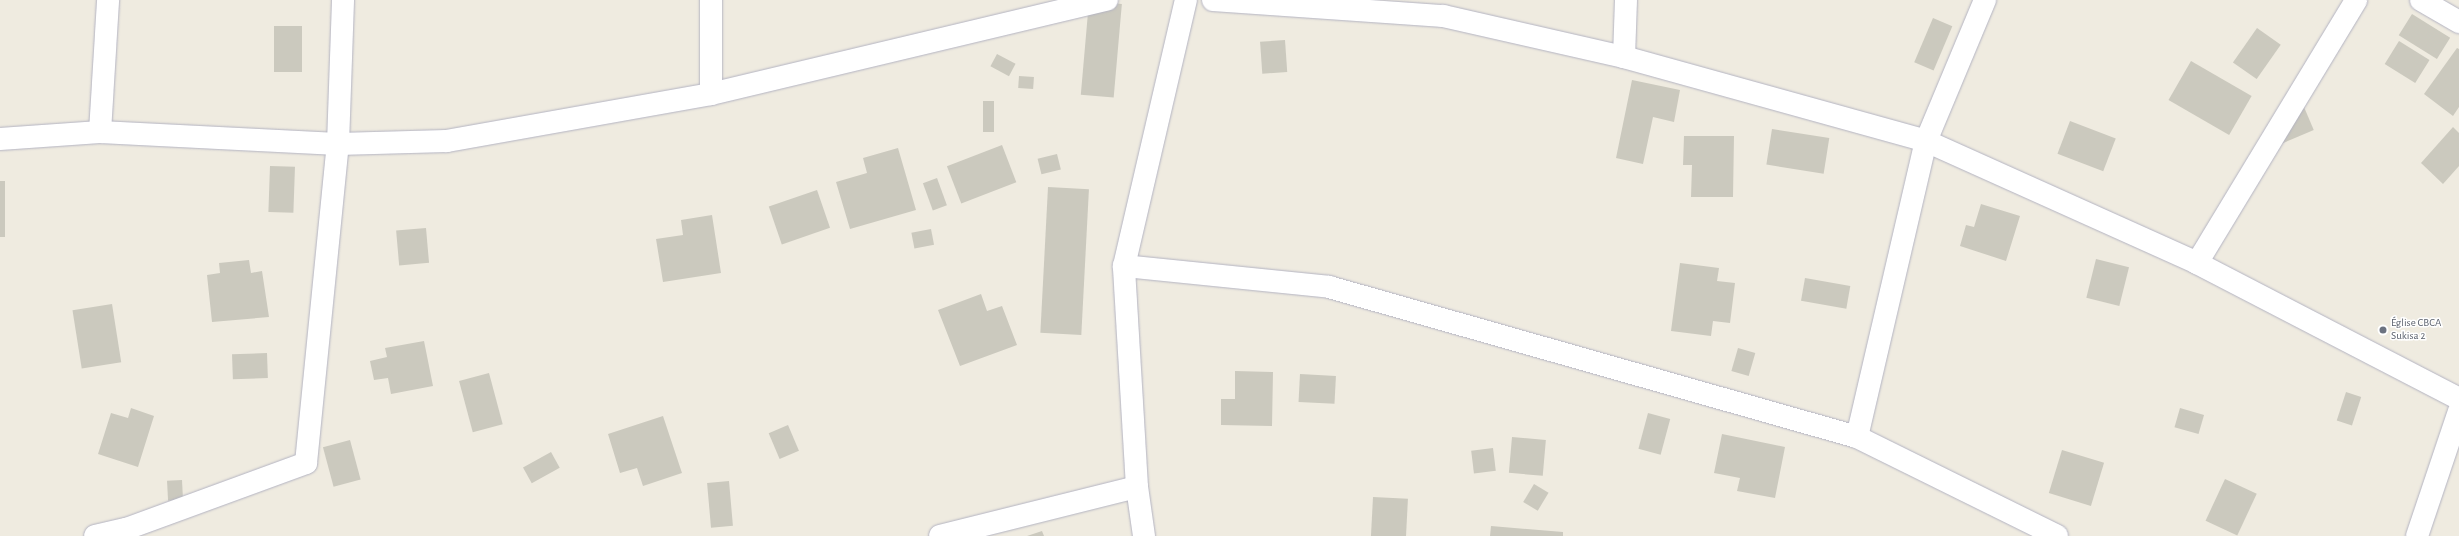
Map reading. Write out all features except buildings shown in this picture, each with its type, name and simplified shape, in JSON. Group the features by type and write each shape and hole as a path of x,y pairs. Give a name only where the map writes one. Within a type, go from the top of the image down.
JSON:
{"street":[{"path":"100,132 108,0"},
{"path":"95,536 126,529 306,463 338,144 343,0"},
{"path":"711,0 711,94"},
{"path":"0,139 100,132 338,144 447,141 711,94 1107,0"},
{"path":"1144,536 1136,487 1124,266 1186,0"},
{"path":"1213,0 1443,16 1624,57 1926,141 2197,263 2459,399"},
{"path":"1624,57 1626,0"},
{"path":"1857,437 1926,141 1985,0"},
{"path":"2197,263 2356,0"},
{"path":"2421,0 2459,22"},
{"path":"1124,266 1329,287 1857,437 2057,536"},
{"path":"2417,536 2459,411"},
{"path":"940,536 1136,487"}],"place":[{"name":"Église CBCA Sukisa 2","path":"2383,330"}]}
